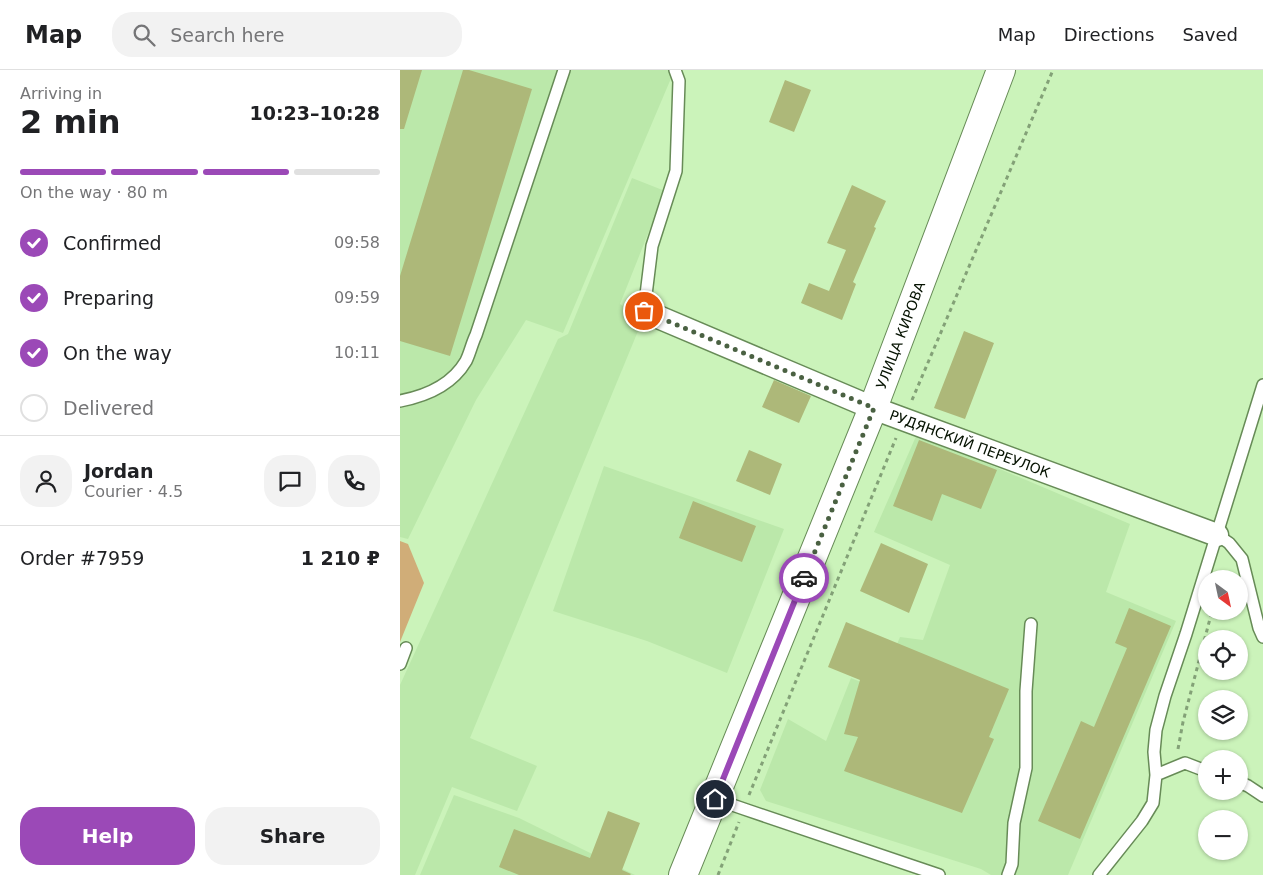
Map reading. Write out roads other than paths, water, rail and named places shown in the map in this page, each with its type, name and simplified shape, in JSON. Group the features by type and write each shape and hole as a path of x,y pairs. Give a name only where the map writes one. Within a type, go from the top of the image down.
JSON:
{"main road":[{"name":"УЛИЦА КИРОВА","path":"683,875 874,408 1001,70"}],"street":[{"name":"РУДЯНСКИЙ ПЕРЕУЛОК","path":"644,311 874,408 1217,534"}],"lane":[{"path":"400,400 410,399 442,386 457,374 466,360 564,70"},
{"path":"644,311 652,246 676,171 679,81 676,70"},
{"path":"1099,875 1142,821 1153,803 1156,775 1154,752 1156,730 1263,385"},
{"path":"1217,534 1230,543 1242,559 1259,628 1263,637"},
{"path":"1008,875 1012,864 1014,822 1026,768 1026,691 1031,624"},
{"path":"400,664 406,648"},
{"path":"1156,775 1185,763 1198,768"},
{"path":"1248,786 1263,796"},
{"path":"715,799 939,875"}]}
